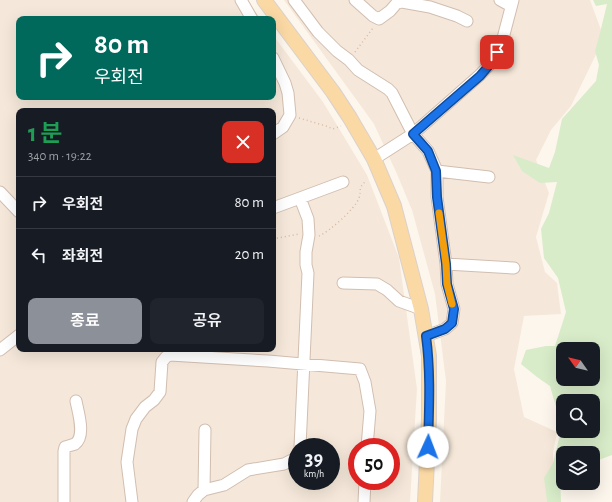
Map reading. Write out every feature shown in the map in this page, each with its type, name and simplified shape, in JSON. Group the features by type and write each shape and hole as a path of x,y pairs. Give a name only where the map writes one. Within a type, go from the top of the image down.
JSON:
{"main road":[{"path":"264,0 333,92 350,118 374,159 394,206 421,309 429,356 429,419 425,502"}],"street":[{"path":"242,0 250,16"},
{"path":"294,0 318,32 337,51 349,60 358,70 392,93 413,134 428,151 436,171 437,197 446,264 447,284 454,309 452,323 445,329 426,336"},
{"path":"356,0 373,16 379,19 390,11 397,3 402,2 430,7 467,21"},
{"path":"374,159 413,134 480,76 492,62 502,42 512,3 500,0"},
{"path":"276,65 288,93 290,115 283,127 276,132"},
{"path":"436,171 489,177"},
{"path":"276,207 343,182"},
{"path":"0,192 16,209"},
{"path":"300,198 308,219 309,235 306,252 306,266 308,273 300,438"},
{"path":"446,264 514,268"},
{"path":"342,283 377,284 387,290 399,301 421,309"},
{"path":"0,350 16,337"},
{"path":"132,502 127,462 132,429 136,419 145,407 154,400 160,392 162,362 170,355 268,360 360,369 365,382 370,411 368,438"},
{"path":"64,502 64,451 66,447 74,444 79,439 81,432 76,401"},
{"path":"204,490 205,430"},
{"path":"193,502 204,490 224,485 248,470 288,462"},
{"path":"364,502 365,490"}],"path":[{"path":"349,60 379,19"},
{"path":"290,115 333,129 344,125 350,118"},
{"path":"276,238 301,234 309,235 314,238 324,234 354,207 359,199 361,186 366,181"}],"shaded area":[{"path":"0,0 246,0 259,16 16,16 16,100 276,100 276,39 323,102 367,175 399,258 417,389 410,502 0,502"},
{"path":"284,0 590,0 604,38 571,106 551,130 536,160 549,193 536,237 545,272 557,283 561,314 524,316 514,369 524,417 556,432 553,453 554,502 440,502 446,381 435,294 412,210 374,124"}],"green space":[{"path":"593,0 612,0 612,455 600,460 600,446 557,446 559,438 600,438 600,394 556,394 556,407 550,386 521,364 526,350 546,346 555,346 556,343 556,386 600,386 600,342 556,342 566,312 558,278 544,258 541,229 549,213 557,182 540,183 522,171 513,155 549,168 555,152 562,119 596,81 599,65 595,51 607,4 596,6"},
{"path":"556,451 556,490 561,490 561,502 547,502 544,478 553,463"}],"slow traffic":[{"path":"439,213 446,264 447,284 452,304"}],"route":[{"path":"428,447 429,356 426,336 445,329 452,323 454,309 447,284 446,264 437,197 436,171 428,151 413,134 480,76 492,62 497,52"}]}
